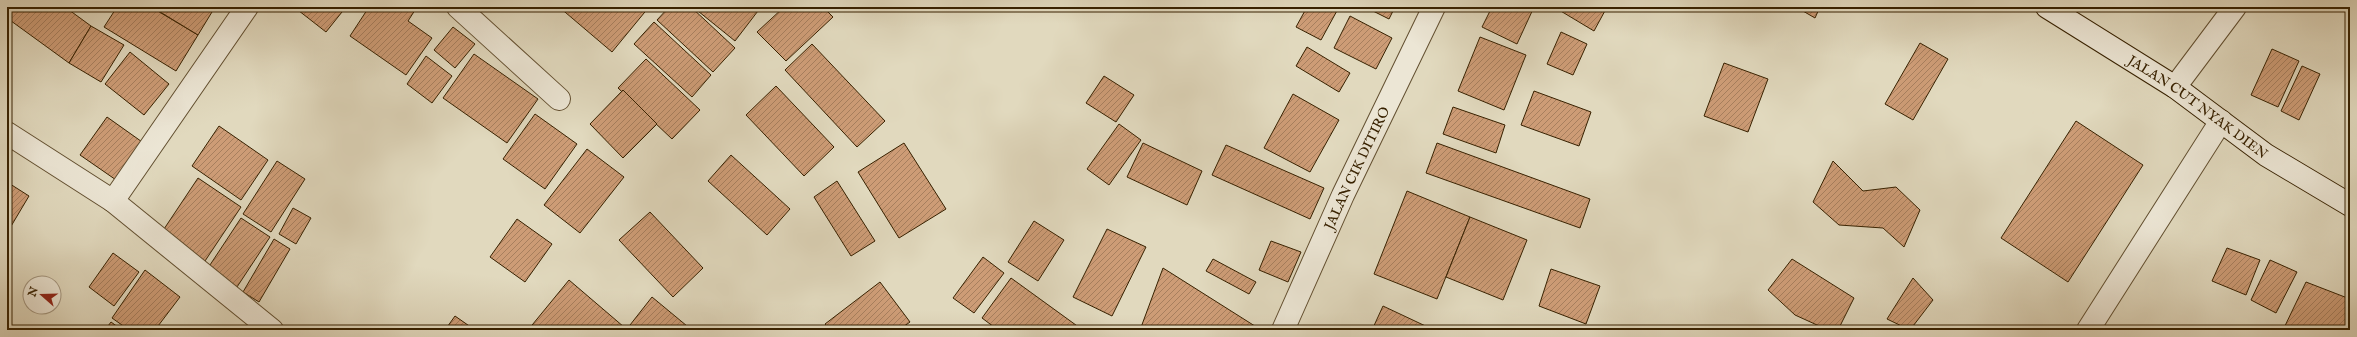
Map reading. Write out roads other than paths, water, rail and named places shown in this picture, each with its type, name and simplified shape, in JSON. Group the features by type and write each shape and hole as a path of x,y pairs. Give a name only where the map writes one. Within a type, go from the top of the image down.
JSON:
{"street":[{"path":"113,201 247,7"},
{"path":"458,7 559,99"},
{"name":"JALAN CIK DITIRO","path":"1283,330 1343,195 1434,7"},
{"name":"JALAN CUT NYAK DIEN","path":"2047,7 2175,87 2260,150 2350,205"},
{"path":"2175,87 2235,7"},
{"path":"2088,330 2221,121"},
{"path":"7,133 113,201 269,329"}]}
